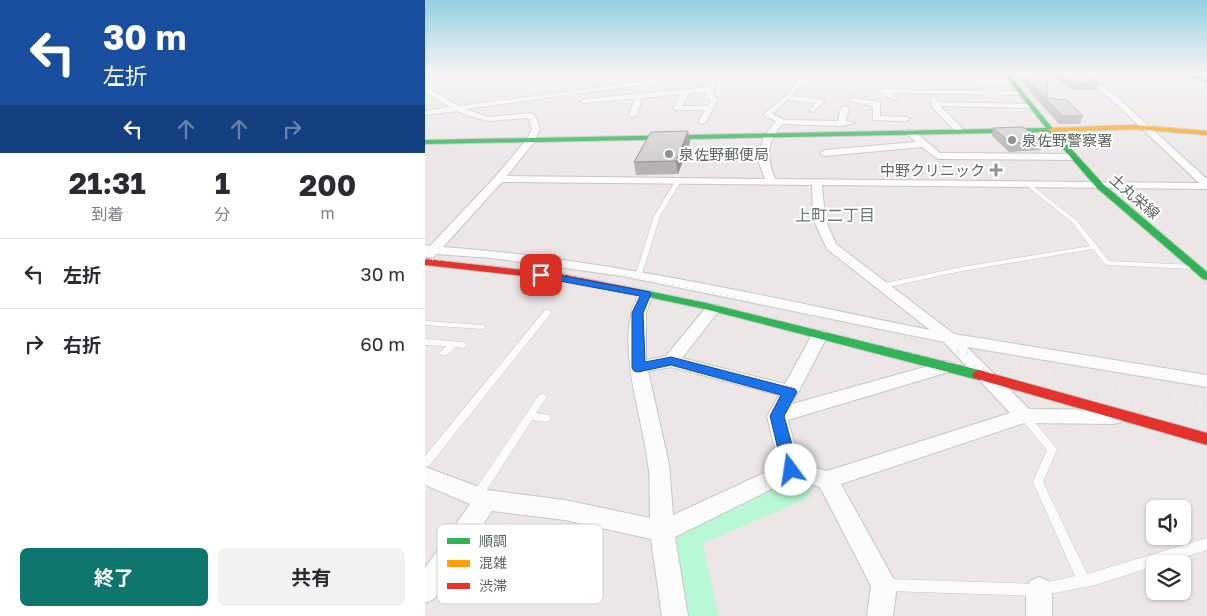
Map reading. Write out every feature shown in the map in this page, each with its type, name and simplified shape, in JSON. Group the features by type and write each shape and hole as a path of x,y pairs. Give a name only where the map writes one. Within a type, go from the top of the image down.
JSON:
{"main road":[{"name":"土丸栄線","path":"1027,102 1100,186 1207,278"},
{"path":"425,142 769,136 908,125 960,131 1147,128 1207,133"},
{"path":"427,255 561,277 713,308 946,367 1207,439"}],"street":[{"path":"427,255 499,179 531,140 536,129 531,115 488,118 446,102"},
{"path":"425,114 510,102"},
{"path":"633,115 637,102"},
{"path":"680,102 677,108 710,108"},
{"path":"702,122 713,102"},
{"path":"772,183 763,160 769,136 781,120 767,115 782,102"},
{"path":"813,110 820,102"},
{"path":"841,124 845,108 850,102"},
{"path":"864,102 877,104 880,107 876,118 908,125"},
{"path":"1118,102 1207,185"},
{"path":"935,104 1031,106"},
{"path":"935,104 960,131"},
{"path":"899,108 908,125 923,144 937,156 1074,157"},
{"path":"779,122 851,123"},
{"path":"825,153 923,144"},
{"path":"499,179 1029,186 1207,185"},
{"path":"817,184 819,219 831,246 949,338 1024,416"},
{"path":"427,255 545,260 639,274 949,338 1207,381"},
{"path":"646,294 638,313 638,368 659,464 662,531 675,616"},
{"path":"671,361 713,308"},
{"path":"791,470 777,416 820,335"},
{"path":"638,368 671,361 790,392"},
{"path":"777,416 946,367"},
{"path":"425,476 481,498 565,510 662,531 791,470 827,480 1024,416 1130,418"},
{"path":"827,480 884,585 880,616"},
{"path":"465,524 481,498"},
{"path":"425,590 437,570"},
{"path":"1039,590 1039,616"}],"lane":[{"path":"639,274 657,216 678,182"},
{"path":"1029,186 1075,222 1107,263 1195,267"},
{"path":"883,286 962,269 1094,247"},
{"path":"425,463 548,312"},
{"path":"425,323 482,327"},
{"path":"425,342 463,345"},
{"path":"445,353 453,344"},
{"path":"481,498 542,398"},
{"path":"530,416 546,418"},
{"path":"1024,416 1053,449 1038,482 1084,581"},
{"path":"884,585 1039,590 1084,581 1207,544"}],"building":[{"path":"1048,102 1069,102 1083,116 1062,116"},
{"path":"1023,127 1043,142 1011,143 993,128"},
{"path":"688,131 676,161 634,162 651,132"}],"waterway":[{"path":"694,616 680,542 690,528 792,487"}],"railway":[{"path":"425,258 528,269 630,285 720,304 874,342"},
{"path":"617,275 722,295 919,342"},
{"path":"869,341 1207,424"},
{"path":"914,341 1207,406"}],"traffic: fast":[{"path":"1028,102 1051,130"},
{"path":"1051,130 1100,186 1207,277"},
{"path":"425,142 1051,130"},
{"path":"638,292 706,306 979,375"}],"traffic: slow":[{"path":"1051,130 1134,127 1207,133"}],"traffic: jam":[{"path":"425,262 561,277 638,292"},
{"path":"979,375 1207,439"}],"place":[{"name":"泉佐野警察署","path":"1012,140"},
{"name":"泉佐野郵便局","path":"669,154"},
{"name":"中野クリニック","path":"996,170"}],"district":[{"name":"上町二丁目","path":"835,215"}],"route":[{"path":"541,275 561,277 646,294 638,313 638,368 671,361 790,392 777,416 791,470"}]}
